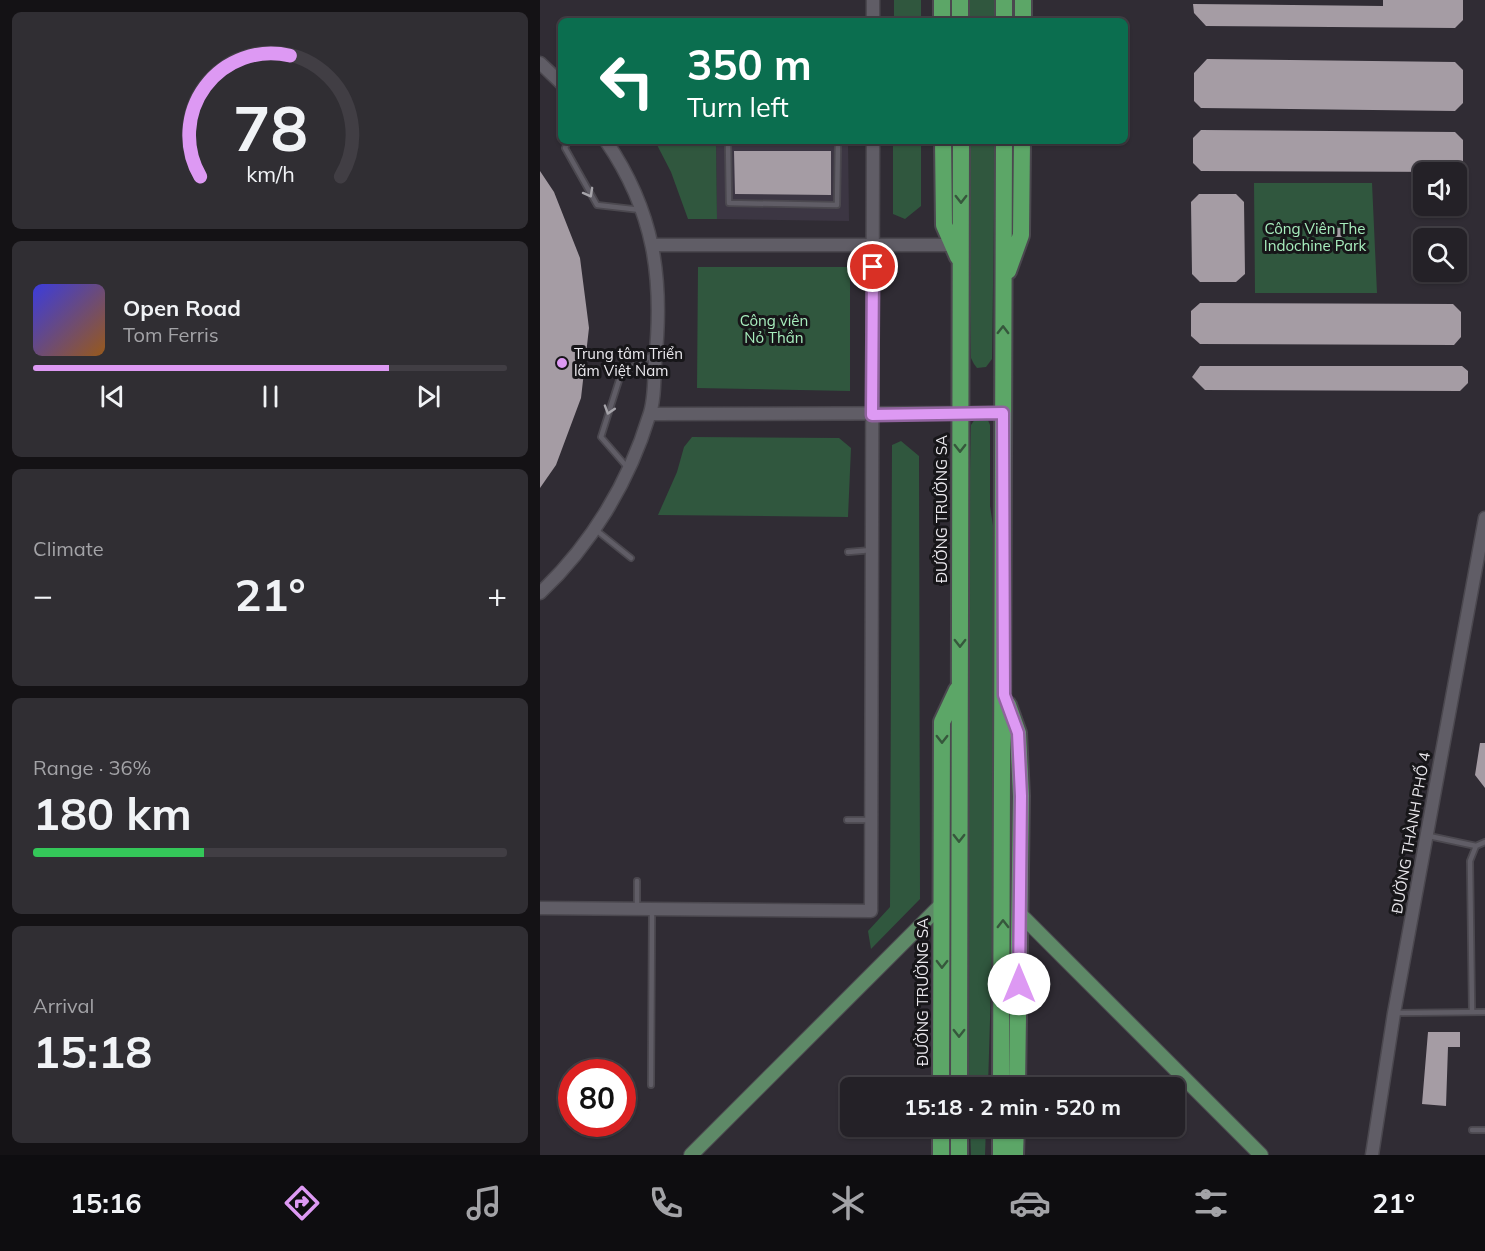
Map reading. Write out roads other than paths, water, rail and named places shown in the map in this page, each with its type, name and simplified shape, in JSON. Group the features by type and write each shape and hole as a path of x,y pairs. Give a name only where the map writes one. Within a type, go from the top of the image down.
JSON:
{"highway":[{"path":"942,0 942,18"},
{"path":"960,0 960,18"},
{"path":"1004,0 1004,18"},
{"path":"1023,0 1023,18"},
{"name":"ĐƯỜNG TRƯỜNG SA","path":"943,144 944,225 960,263"},
{"name":"ĐƯỜNG TRƯỜNG SA","path":"959,1077 961,144"},
{"path":"1002,1077 1004,144"},
{"path":"1003,286 1021,235 1022,144"},
{"path":"944,162 961,163"},
{"path":"1003,174 1021,174"},
{"name":"ĐƯỜNG TRƯỜNG SA","path":"941,1077 942,722 960,684"},
{"path":"1004,695 1018,733 1017,1077"},
{"path":"941,1137 941,1155"},
{"path":"959,1137 959,1155"},
{"path":"1001,1137 1001,1155"},
{"path":"1015,1155 1016,1137"}],"main road":[{"path":"691,1155 941,905"},
{"path":"1019,913 1261,1155"}],"street":[{"path":"873,0 873,18"},
{"path":"540,63 558,80"},
{"path":"542,588 594,529 619,491 650,414 659,294 652,244 644,210 620,162 608,144"},
{"path":"540,908 637,907 871,911 873,144"},
{"path":"652,244 952,245"},
{"path":"650,414 1003,413"},
{"name":"ĐƯỜNG THÀNH PHỐ 4","path":"1372,1155 1394,1012 1485,518"}],"lane":[{"path":"567,144 565,148 597,205 644,210"},
{"path":"728,144 729,203 837,205 838,144"},
{"path":"629,469 601,437 621,374 656,352"},
{"path":"594,529 631,558"},
{"path":"848,552 872,550"},
{"path":"847,820 871,820"},
{"path":"1426,835 1476,846 1485,842"},
{"path":"1472,1012 1470,861 1476,846"},
{"path":"637,881 637,907"},
{"path":"651,1085 652,908"},
{"path":"1394,1012 1485,1012"},
{"path":"1472,1130 1485,1130"}],"place":[{"name":"Trung tâm Triển lãm Việt Nam","path":"562,363"}],"park label":[{"name":"Công Viên The Indochine Park","path":"1315,238"},
{"name":"Công viên Nỏ Thần","path":"774,330"}]}
